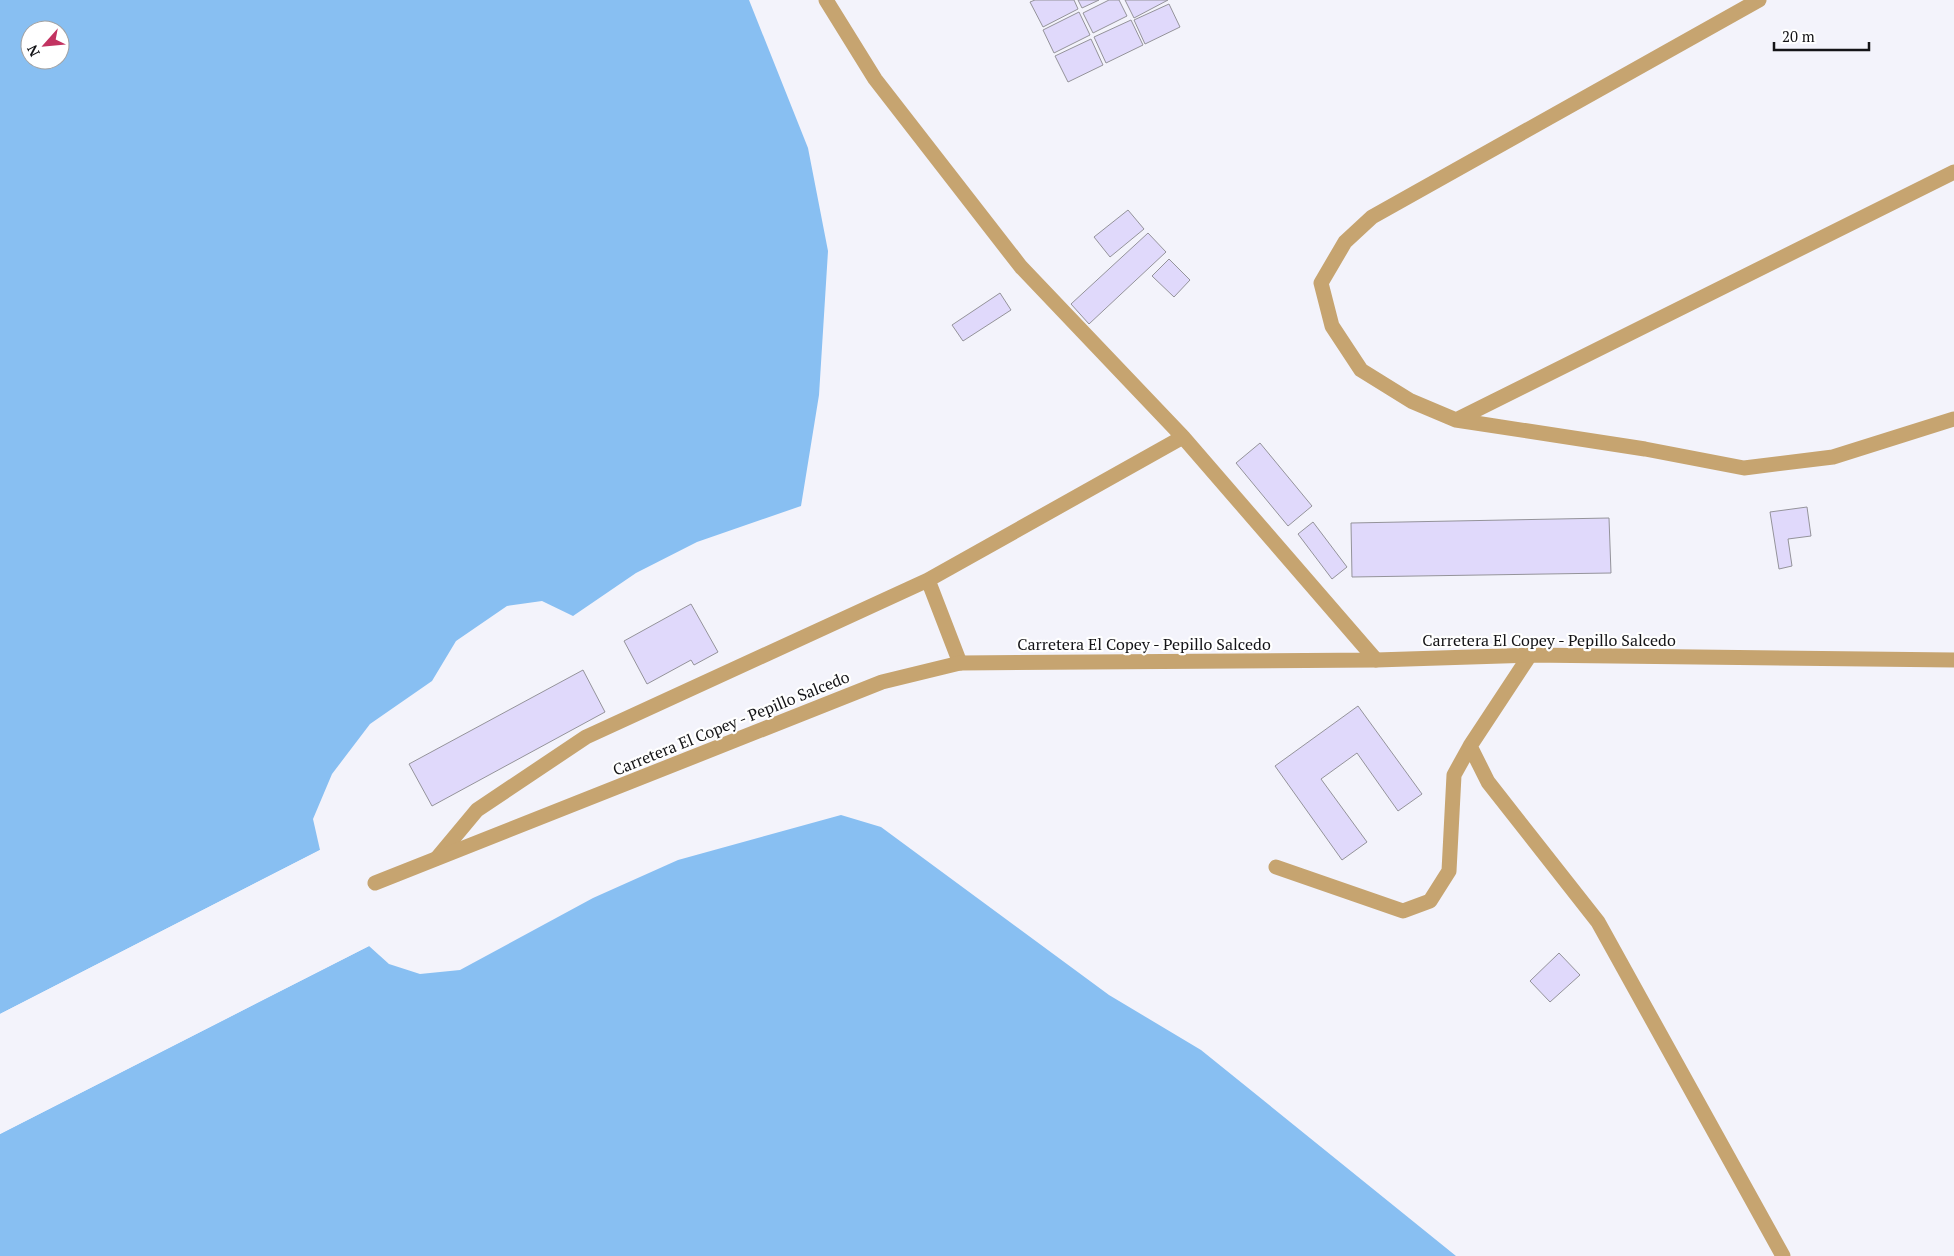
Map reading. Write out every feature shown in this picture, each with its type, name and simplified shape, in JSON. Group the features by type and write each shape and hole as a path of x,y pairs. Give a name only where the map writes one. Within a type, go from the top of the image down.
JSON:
{"street":[{"path":"826,0 875,78 1021,267 1183,437 1376,660"},
{"path":"1759,0 1372,217 1345,242 1321,283 1332,326 1360,370 1411,401 1456,420 1645,449 1744,468 1833,457 1954,419"},
{"path":"1456,420 1954,172"},
{"path":"437,858 477,810 586,737 928,580 1183,437"},
{"path":"928,580 960,663"},
{"path":"1276,867 1403,911 1430,901 1449,871 1454,775 1470,746 1530,655"},
{"name":"Carretera El Copey - Pepillo Salcedo","path":"375,884 882,682 960,663 1376,660 1530,655 1954,660"},
{"path":"1470,746 1488,782 1598,922 1783,1256"}],"water":[{"path":"0,0 749,0 808,148 828,251 819,395 801,506 697,542 636,573 573,616 542,601 507,606 456,641 432,681 370,724 332,774 313,819 320,850 0,1014"},
{"path":"841,815 881,827 1109,995 1201,1050 1456,1256 0,1256 0,1134 369,946 389,964 420,974 460,970 593,898 678,860"}],"pier":[{"path":"320,850 321,852 0,1017 0,1014"},
{"path":"368,943 369,946 0,1134 0,1132"}],"building":[{"path":"1035,0 1074,0 1078,9 1043,27 1030,2"},
{"path":"1078,0 1099,0 1082,8"},
{"path":"1109,0 1119,0 1127,16 1093,33 1083,13"},
{"path":"1125,0 1168,0 1134,18"},
{"path":"1169,4 1180,27 1145,44 1134,20"},
{"path":"1079,12 1090,35 1054,53 1043,30"},
{"path":"1131,20 1143,45 1106,63 1094,37"},
{"path":"1091,39 1103,65 1068,82 1055,56"},
{"path":"1128,210 1144,229 1110,257 1094,237"},
{"path":"1148,233 1166,252 1089,324 1071,304"},
{"path":"1169,259 1190,280 1174,297 1152,276"},
{"path":"1000,293 1011,310 963,341 952,325"},
{"path":"1260,443 1312,506 1288,526 1236,463"},
{"path":"1807,507 1811,536 1788,539 1792,566 1779,569 1770,512"},
{"path":"1609,518 1611,573 1352,577 1351,523"},
{"path":"1313,522 1347,567 1332,579 1298,534"},
{"path":"691,604 718,652 694,665 691,660 647,684 624,641"},
{"path":"583,670 605,712 432,806 409,764"},
{"path":"1358,706 1422,794 1398,811 1357,753 1321,779 1367,842 1342,860 1275,766"},
{"path":"1559,953 1580,975 1550,1002 1530,981"}]}
